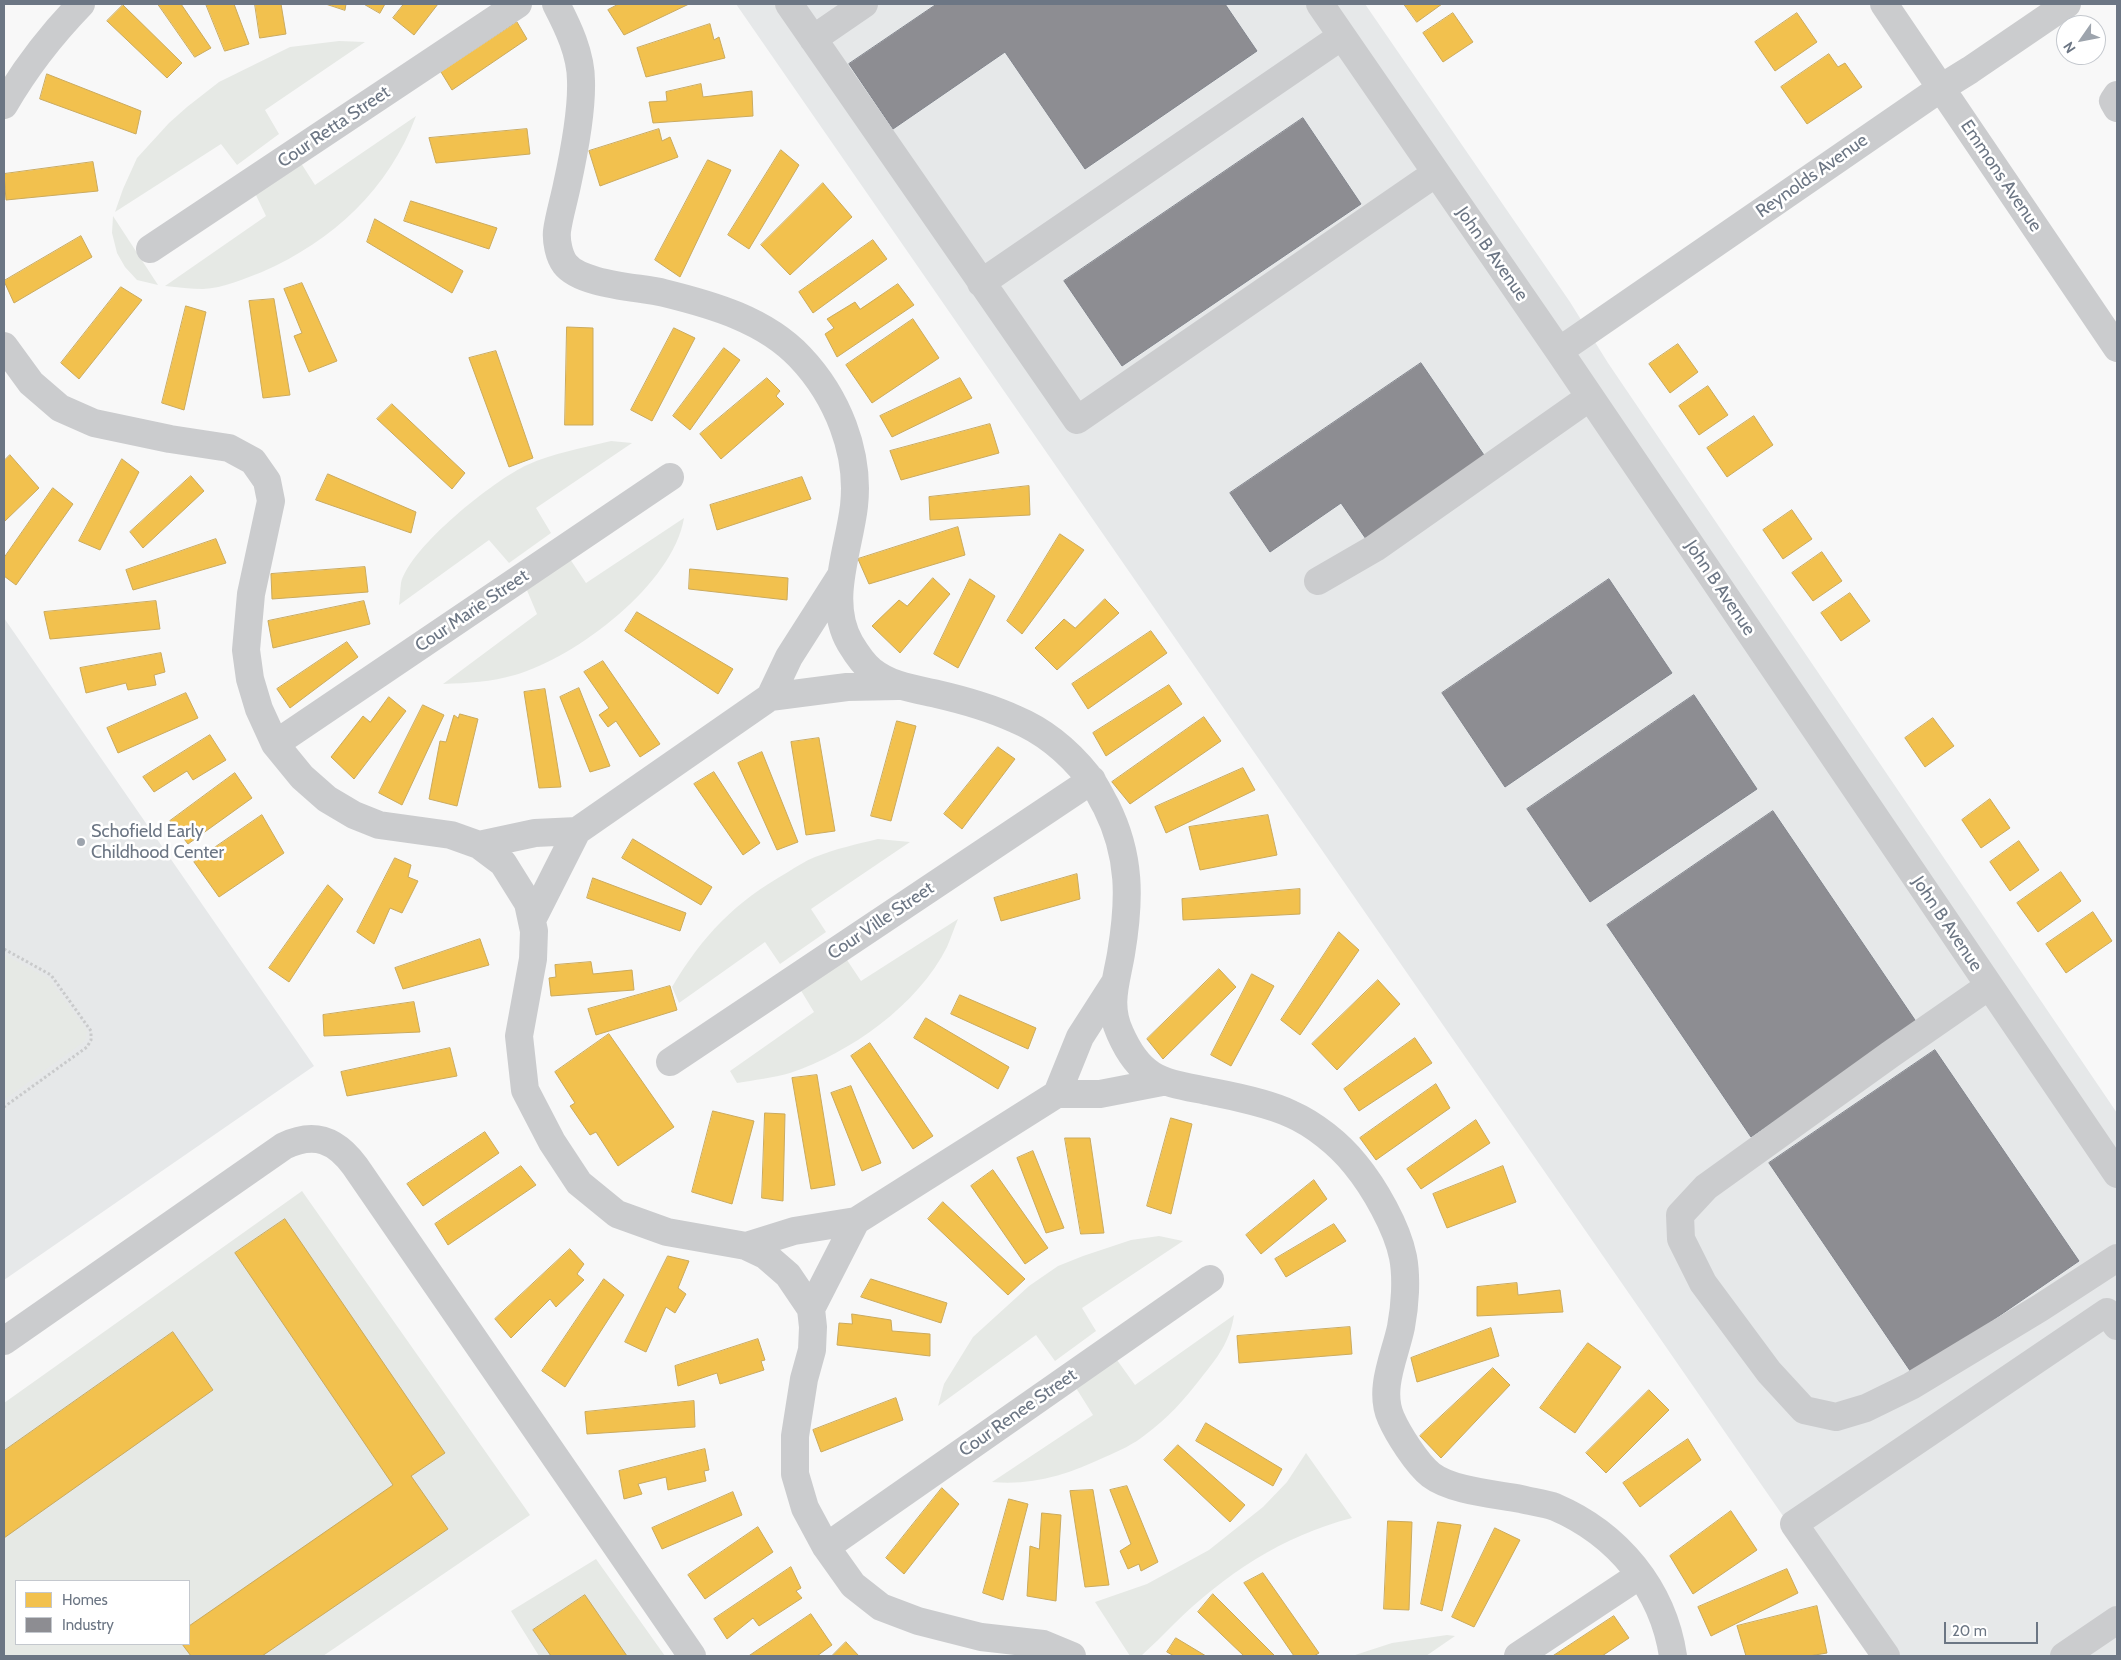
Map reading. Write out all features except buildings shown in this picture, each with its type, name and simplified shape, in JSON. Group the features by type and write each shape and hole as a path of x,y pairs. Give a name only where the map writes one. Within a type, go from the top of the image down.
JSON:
{"street":[{"path":"4,105 22,73 52,34 81,4"},
{"name":"Cour Retta Street","path":"150,249 518,4"},
{"path":"556,4 574,44 581,78 574,151 556,236 562,262 575,273 592,280 666,294 744,317 772,333 798,355 823,386 838,413 853,460 854,505 841,575 839,608 844,631 854,650 871,670 899,686"},
{"path":"789,4 1077,420 1436,172"},
{"path":"813,39 864,4"},
{"name":"John B Avenue","path":"1320,4 1559,351 2117,1174"},
{"name":"Emmons Avenue","path":"1884,4 2117,348"},
{"name":"Reynolds Avenue","path":"1559,351 1941,88 2067,4"},
{"path":"981,283 1342,36"},
{"path":"2117,95 2113,100 2117,108"},
{"path":"4,346 31,383 60,408 94,423 170,439 229,448 253,461 267,481 271,502 251,594 246,650 250,679 259,709 275,744 302,777 327,799 354,815 379,825 451,835 479,845 504,863 528,903 534,931 533,959 519,1036 525,1090 552,1142 579,1183 617,1214 667,1232 746,1246 765,1255 788,1275 811,1309 813,1327 812,1350 804,1378 795,1436 795,1474 805,1508 826,1547 853,1585 881,1607 918,1621 981,1637 1043,1644 1072,1656"},
{"path":"1318,581 1375,548 1590,397"},
{"name":"Cour Marie Street","path":"275,744 670,477"},
{"path":"770,697 789,657 841,575"},
{"path":"532,920 577,831 770,697 847,687 899,686 945,696 1012,717 1043,732 1064,750 1092,780 1116,827 1127,866 1128,903 1112,1002 1116,1027 1128,1051 1144,1069 1162,1082"},
{"name":"Cour Ville Street","path":"670,1062 1092,780"},
{"path":"479,845 535,833 577,831"},
{"path":"1057,1094 1080,1037 1116,980"},
{"path":"1989,986 1706,1187 1680,1215 1682,1239 1703,1283 1769,1372 1804,1410 1836,1417 1866,1408 1911,1386 2040,1308 2117,1258"},
{"path":"746,1246 794,1231 856,1221 1057,1094 1100,1094 1162,1082 1216,1092 1290,1113 1320,1131 1354,1162 1390,1217 1404,1258 1404,1294 1401,1326 1392,1360 1386,1400 1391,1419 1418,1460 1432,1476 1450,1485 1552,1506 1588,1525 1623,1552 1640,1574 1661,1610 1670,1634 1673,1656"},
{"path":"4,1341 284,1146 301,1139 310,1138 336,1145 355,1166 692,1656"},
{"path":"811,1309 856,1221"},
{"name":"Cour Renee Street","path":"826,1547 1210,1279"},
{"path":"1886,1656 1794,1524 2107,1312 2117,1326"},
{"path":"1518,1656 1640,1574"},
{"path":"2064,1656 2117,1620"}],"path":[{"path":"4,949 51,974 91,1032 91,1040 87,1047 4,1106"}],"shaded area":[{"path":"736,4 1365,4 1570,302 1608,363 2117,1113 2117,1656 1880,1656"},
{"path":"339,41 365,42 265,110 279,134 237,165 221,144 115,212 137,158 169,123 219,82 290,47"},
{"path":"416,116 405,142 391,167 374,189 356,210 312,245 262,272 226,285 203,289 165,286 266,216 253,189 299,160 315,185"},
{"path":"113,216 158,285 137,280 125,267 117,253 112,233"},
{"path":"611,441 632,443 536,508 551,533 509,563 489,540 399,605 401,583 408,568 420,551 475,499 512,473 527,465 558,454"},
{"path":"684,518 676,543 662,568 642,592 593,635 540,666 515,675 488,681 443,684 537,614 526,588 570,559 586,583"},
{"name":"Schofield Early Childhood Center","path":"4,618 314,1066 4,1280"},
{"path":"878,839 910,842 811,909 826,932 780,964 765,942 679,1003 672,987 708,936 736,908 769,883 808,860 838,849"},
{"path":"958,919 947,947 934,968 919,988 880,1024 858,1040 813,1064 784,1075 737,1083 730,1071 814,1012 800,989 845,957 861,981"},
{"path":"4,954 49,979 87,1031 85,1041 4,1100"},
{"path":"302,1191 530,1515 323,1656 4,1656 4,1403"},
{"path":"1159,1236 1183,1241 1082,1308 1096,1331 1055,1361 1036,1335 938,1406 944,1384 973,1337 1029,1286 1058,1266 1083,1256 1131,1240"},
{"path":"1234,1315 1226,1342 1212,1364 1189,1394 1161,1422 1141,1438 1116,1452 1064,1473 1022,1482 992,1482 1093,1415 1076,1388 1117,1360 1135,1385"},
{"path":"1306,1453 1352,1518 1302,1535 1256,1559 1213,1589 1141,1656 1130,1656 1095,1602 1147,1584 1209,1550 1263,1507 1287,1482"},
{"path":"596,1559 665,1656 539,1656 511,1611"},
{"path":"1447,1635 1455,1636 1426,1656 1352,1656 1392,1643"}],"place":[{"name":"Schofield Early Childhood Center","path":"81,842"}]}
